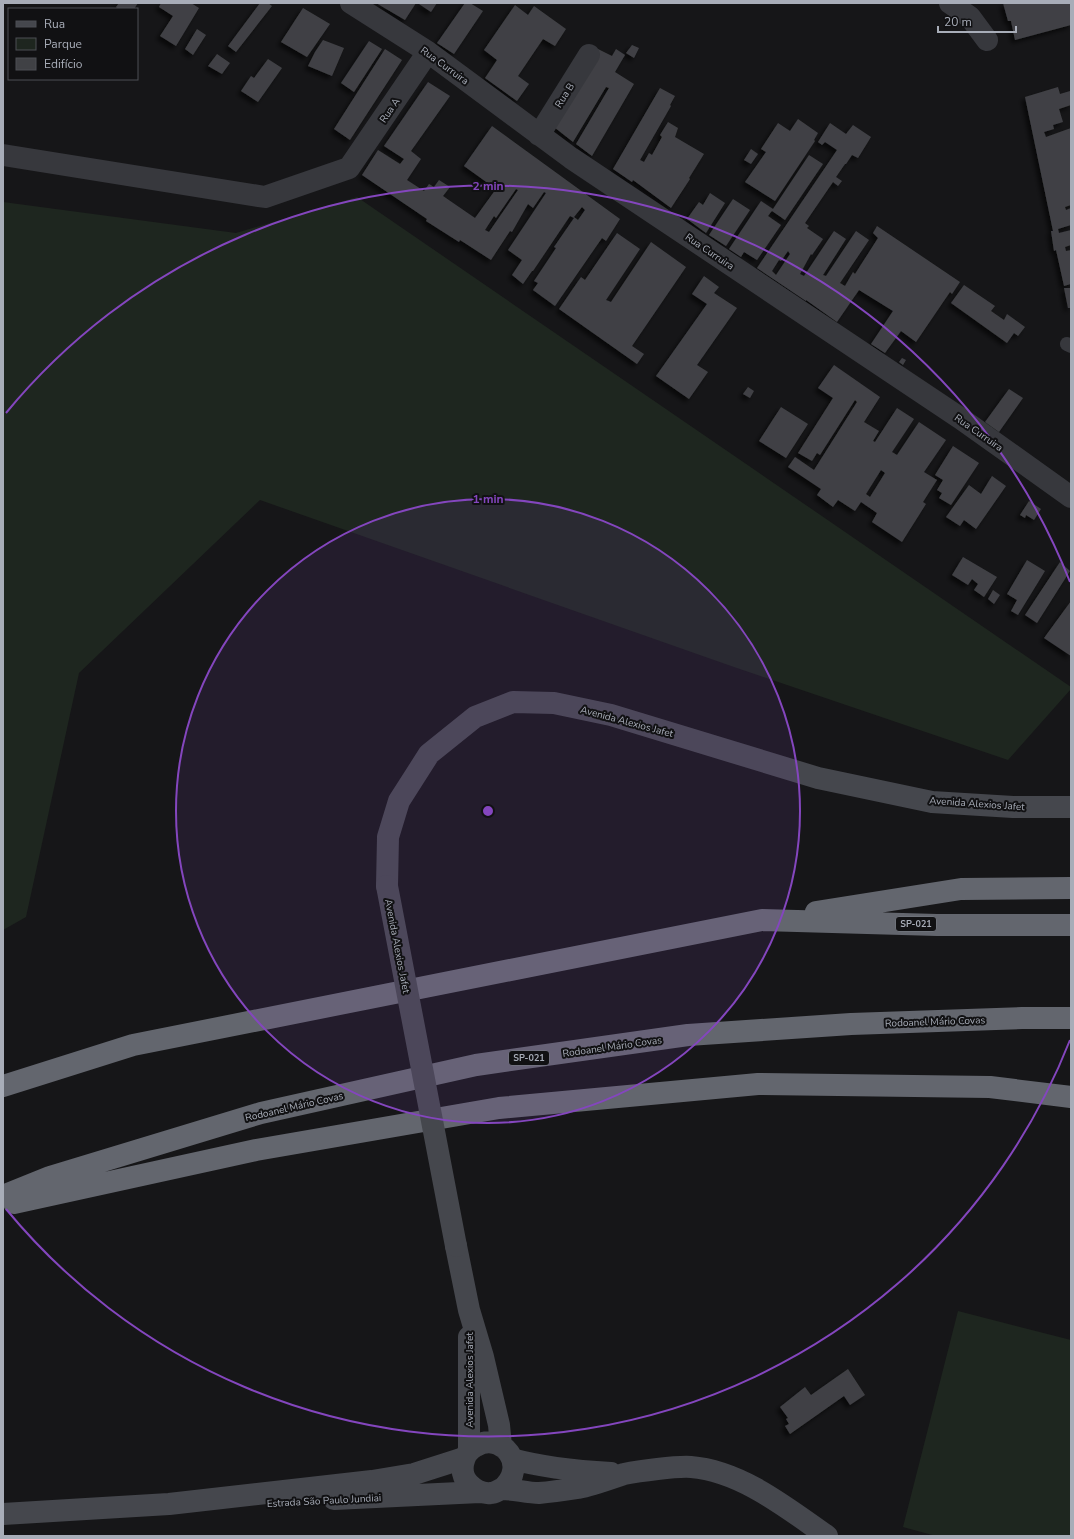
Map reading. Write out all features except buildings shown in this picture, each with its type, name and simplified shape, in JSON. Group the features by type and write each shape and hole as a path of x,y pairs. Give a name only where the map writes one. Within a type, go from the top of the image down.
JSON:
{"highway":[{"path":"762,920 960,889 1071,888"},
{"name":"SP-021","path":"3,1086 133,1045 762,920 937,925 1071,925"},
{"name":"Rodoanel Mário Covas","path":"3,1196 50,1178 261,1113 476,1065 688,1034 851,1024 1022,1018 1071,1018"},
{"path":"3,1205 256,1150 499,1108 758,1084 990,1087 1071,1097"}],"main road":[{"name":"Avenida Alexios Jafet","path":"507,1452 483,1357 469,1310 387,886 388,837 399,801 429,754 474,717 513,702 554,703 611,715 818,778 932,802 1013,807 1071,807"},
{"name":"Avenida Alexios Jafet","path":"467,1454 470,1416 469,1310"},
{"path":"507,1452 514,1468 508,1484 502,1489 491,1493 480,1492 467,1482 463,1466 467,1454 476,1445 484,1442 493,1443 507,1452 541,1466 588,1472 627,1474 690,1467 720,1472 755,1488 827,1536"},
{"name":"Estrada São Paulo Jundiai","path":"3,1514 169,1504 372,1481 414,1474 467,1454"},
{"path":"502,1489 538,1493 578,1488 627,1474"},
{"name":"Estrada São Paulo Jundiai","path":"169,1504 234,1504 480,1492"}],"street":[{"name":"Rua Curruira","path":"351,3 428,52 590,171 960,418 1071,497"},
{"path":"950,3 970,17 987,40"},
{"name":"Rua A","path":"3,155 265,197 349,168 428,52"},
{"name":"Rua B","path":"539,135 590,55"}],"green space":[{"path":"357,197 1071,687 1071,689 1008,760 731,666 260,500 79,673 26,917 3,930 3,202 236,233"},
{"path":"958,1311 1071,1340 1071,1536 936,1536 903,1527"}]}
